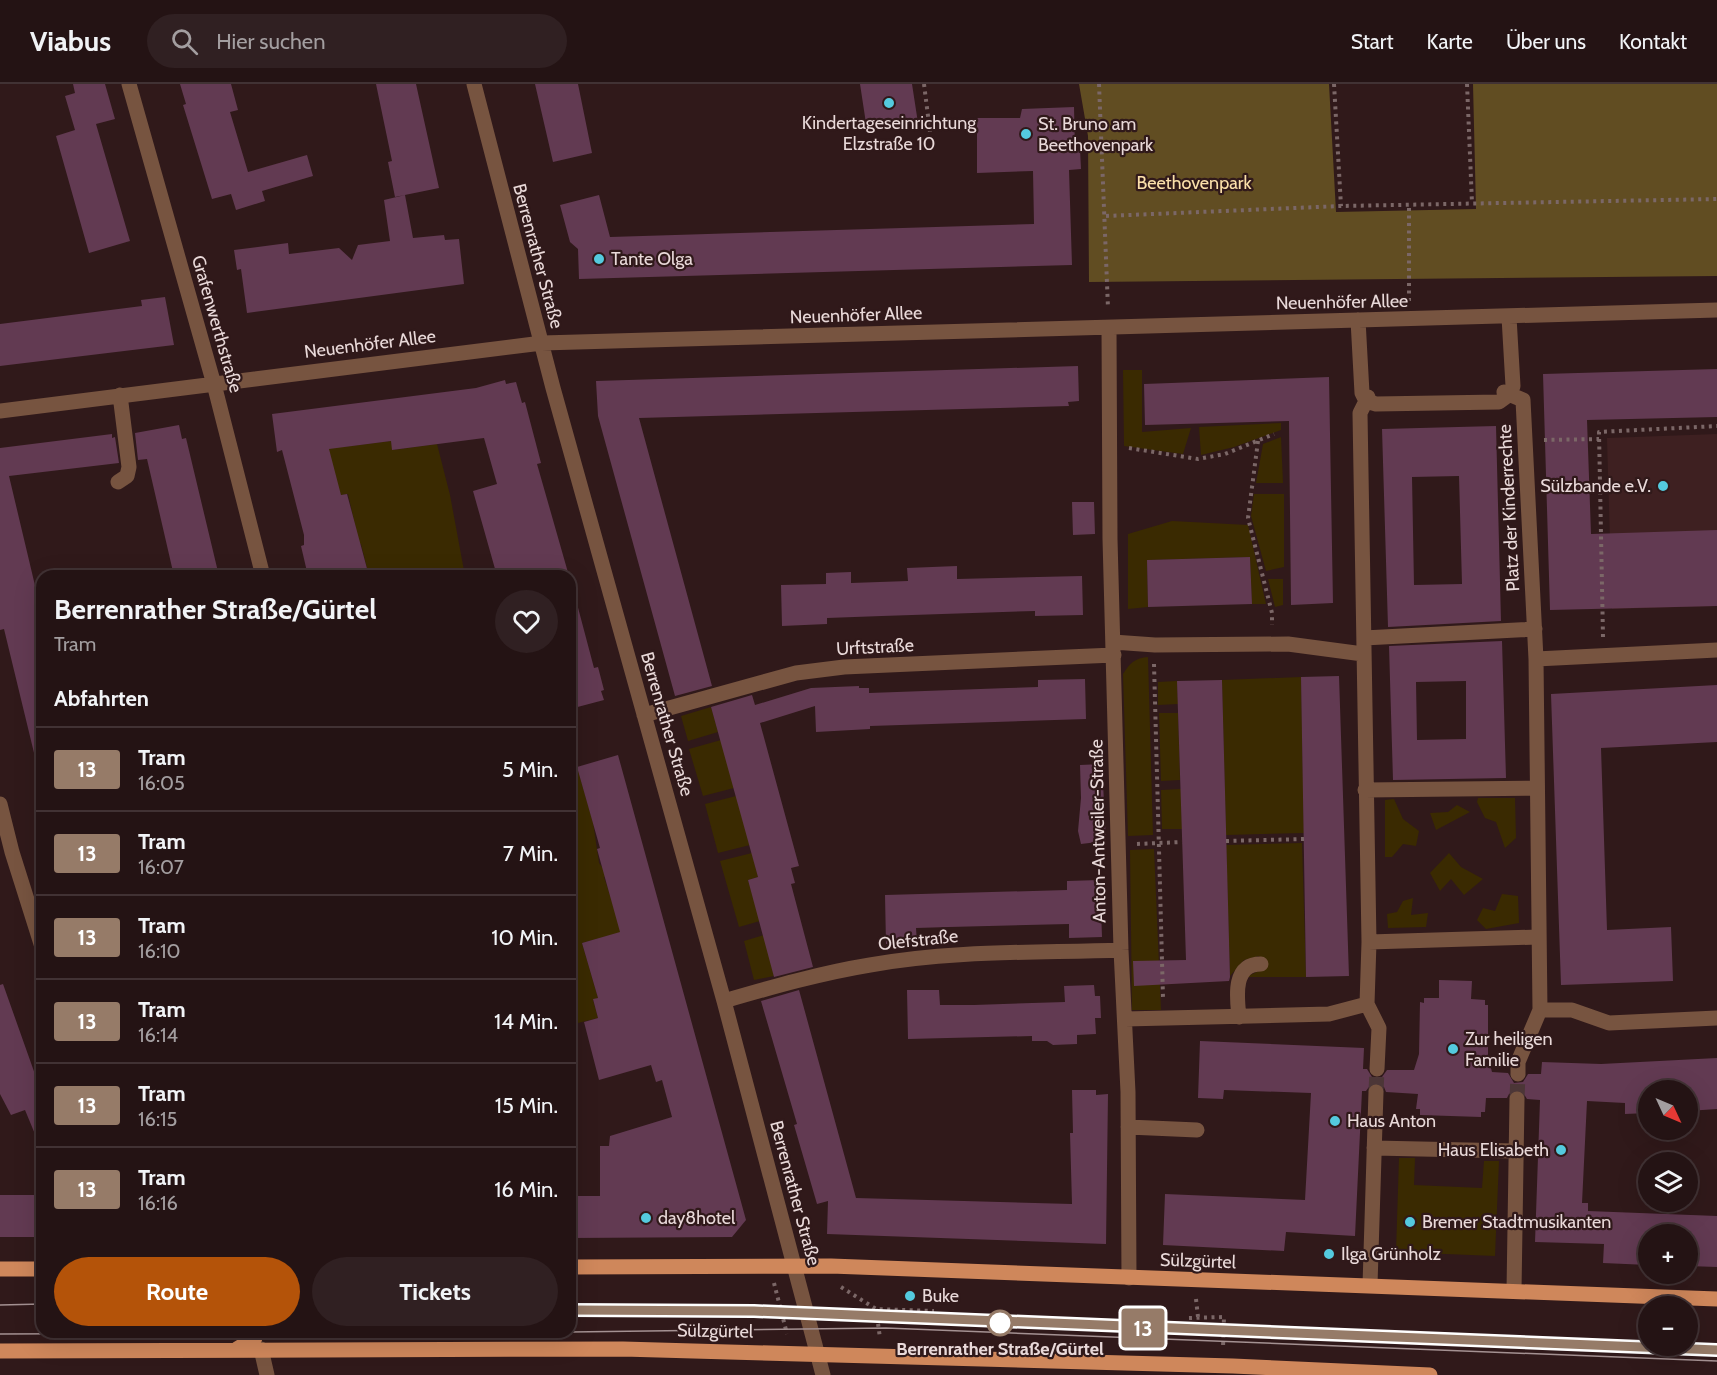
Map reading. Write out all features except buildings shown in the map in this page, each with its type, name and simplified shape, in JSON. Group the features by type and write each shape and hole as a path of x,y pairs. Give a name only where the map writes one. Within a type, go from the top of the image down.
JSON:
{"main road":[{"name":"Sülzgürtel","path":"576,1267 794,1267 1370,1285 1717,1299"},
{"path":"0,1269 36,1269"},
{"path":"235,1350 248,1345 255,1338"},
{"name":"Sülzgürtel","path":"0,1351 623,1348 1430,1375"}],"street":[{"name":"Grafenwerthstraße","path":"129,84 213,382 261,570"},
{"name":"Berrenrather Straße","path":"474,84 501,195 724,1001 823,1375"},
{"name":"Neuenhöfer Allee","path":"0,411 213,382 542,343 1717,310"},
{"path":"1507,393 1513,386 1509,317"},
{"path":"1358,320 1362,393 1367,399 1360,414 1369,942 1367,1004 1380,1028 1377,1069"},
{"name":"Anton-Antweiler-Straße","path":"1109,328 1113,649 1128,1127 1129,1278"},
{"name":"Platz der Kinderrechte","path":"1367,399 1376,404 1499,402 1507,393 1523,400 1536,659 1540,1010"},
{"path":"118,482 127,476 129,467 120,395"},
{"path":"1113,649 1155,645 1363,646 1535,629"},
{"name":"Urftstraße","path":"644,715 796,674 844,667 1113,649"},
{"path":"1536,659 1717,650"},
{"path":"1365,790 1537,788"},
{"path":"0,804 15,863 36,928"},
{"path":"1369,942 1538,937"},
{"name":"Olefstraße","path":"724,1001 810,977 883,963 939,956 1121,950"},
{"path":"1239,1017 1236,988 1239,979 1249,967 1261,964"},
{"path":"1125,1019 1329,1014 1367,1004"},
{"path":"1518,1074 1518,1062 1540,1010 1572,1010 1609,1023 1717,1018"},
{"path":"1370,1285 1376,1092"},
{"path":"1514,1291 1517,1099"},
{"path":"1128,1127 1197,1130"},
{"path":"1374,1148 1515,1151"},
{"path":"261,1349 267,1375"}],"path":[{"path":"924,84 930,132"},
{"path":"1099,84 1109,328"},
{"path":"1334,84 1341,206"},
{"path":"1467,84 1472,202"},
{"path":"1106,216 1472,202 1717,199"},
{"path":"1409,206 1409,320"},
{"path":"1609,656 1599,432 1717,426"},
{"path":"1110,446 1198,459 1225,454 1274,434"},
{"path":"1545,440 1599,439"},
{"path":"1258,441 1248,518 1281,644"},
{"path":"1155,645 1163,1019"},
{"path":"1226,841 1304,839"},
{"path":"1159,843 1182,842"},
{"path":"773,1279 790,1343"},
{"path":"836,1284 876,1309 934,1311"},
{"path":"876,1309 881,1338"},
{"path":"1190,1318 1224,1317 1223,1352"}],"shaded area":[{"path":"1123,370 1142,370 1142,432 1191,428 1183,454 1124,446"},
{"path":"1281,423 1281,430 1234,447 1201,455 1199,427"},
{"name":"Sülzbande e.V.","path":"1717,434 1717,606 1612,609 1607,438"},
{"path":"1281,437 1283,483 1256,483 1263,444"},
{"path":"391,441 393,450 437,444 450,495 464,570 368,570 361,544 350,546 356,529 348,494 341,495 321,446 343,447"},
{"path":"1254,494 1284,494 1284,567 1266,571 1251,516"},
{"path":"1172,521 1248,525 1266,604 1252,604 1250,557 1147,560 1148,607 1128,609 1128,534"},
{"path":"1268,579 1283,579 1283,605 1275,607"},
{"path":"1148,657 1153,835 1128,836 1123,674 1133,662"},
{"path":"1301,677 1304,833 1226,835 1222,680"},
{"path":"1177,681 1178,704 1158,705 1158,682"},
{"path":"711,707 718,732 688,741 681,716"},
{"path":"1159,713 1178,713 1180,780 1161,781"},
{"path":"721,740 734,788 703,796 689,749"},
{"path":"576,767 593,822 599,863 609,876 604,877 622,932 582,943 598,998 593,1000 598,1018 576,1024"},
{"path":"1181,789 1182,829 1162,829 1161,790"},
{"path":"736,796 750,845 718,853 705,804"},
{"path":"1478,798 1515,798 1516,838 1505,848 1496,822 1485,818 1477,802"},
{"path":"1394,799 1403,819 1419,831 1416,846 1403,844 1392,857 1385,857 1385,800"},
{"path":"1457,805 1470,812 1436,830 1430,813 1448,812"},
{"path":"1302,843 1306,977 1246,977 1261,970 1259,956 1244,960 1230,976 1226,845"},
{"path":"1154,849 1161,1010 1132,1010 1130,850"},
{"path":"752,853 758,877 748,880 760,921 739,927 720,861"},
{"path":"1449,853 1461,867 1483,879 1464,895 1451,879 1440,891 1430,873"},
{"path":"1502,894 1518,896 1519,923 1486,929 1477,920 1483,908 1495,911"},
{"path":"1413,898 1411,915 1428,913 1426,927 1388,928 1387,914 1397,912 1403,901"},
{"path":"764,935 774,976 754,980 744,941"},
{"path":"1399,1158 1415,1158 1414,1185 1482,1188 1484,1161 1499,1161 1495,1256 1396,1252"}],"green space":[{"name":"Beethovenpark","path":"1079,84 1329,84 1336,212 1476,209 1473,84 1717,84 1717,276 1089,282 1088,136"}],"tunnel":[{"path":"1376,1092 1377,1069"},
{"path":"1517,1099 1518,1074"}],"tram line":[{"path":"0,1305 36,1304"},
{"path":"576,1309 754,1311 860,1318 1717,1350"},
{"name":"13","path":"576,1310 754,1311 1717,1350"},
{"path":"576,1332 886,1328 1717,1361"},
{"path":"0,1334 36,1334"}],"place":[{"name":"Kindertageseinrichtung Elzstraße 10","path":"889,103"},
{"name":"St. Bruno am Beethovenpark","path":"1026,134"},
{"name":"Tante Olga","path":"599,259"},
{"name":"Sülzbande e.V.","path":"1663,486"},
{"name":"Zur heiligen Familie","path":"1453,1049"},
{"name":"Haus Anton","path":"1335,1121"},
{"name":"Haus Elisabeth","path":"1561,1150"},
{"name":"day8hotel","path":"646,1218"},
{"name":"Bremer Stadtmusikanten","path":"1410,1222"},
{"name":"Ilga Grünholz","path":"1329,1254"},
{"name":"Buke","path":"910,1296"},
{"name":"Berrenrather Straße/Gürtel","path":"1000,1323"}]}
